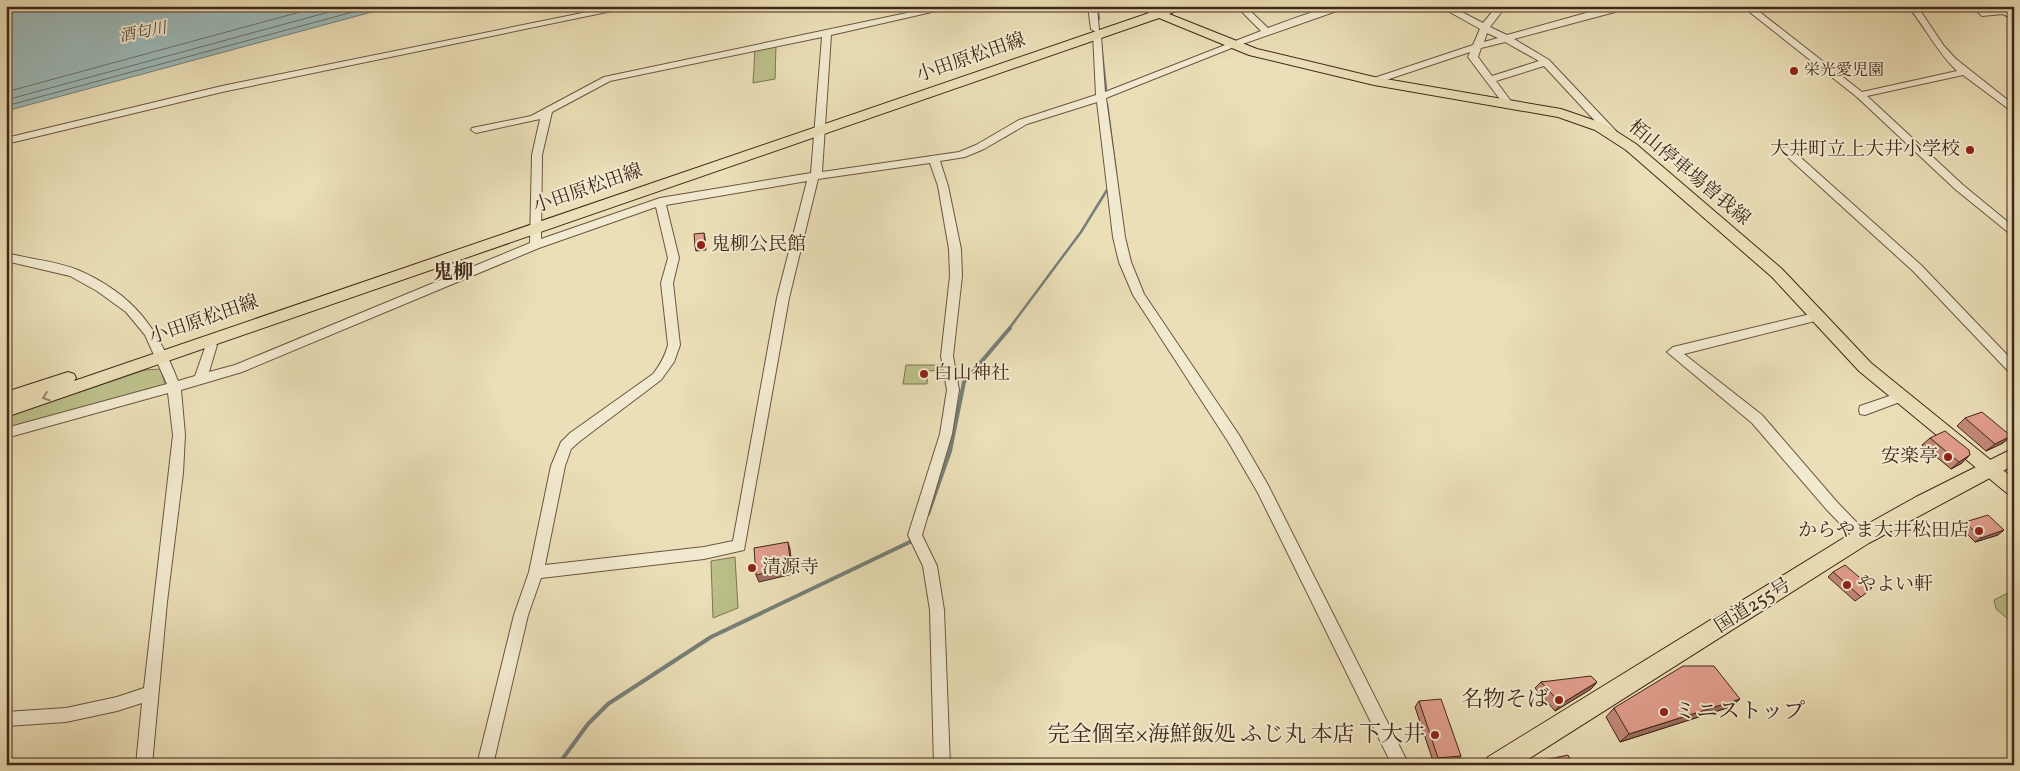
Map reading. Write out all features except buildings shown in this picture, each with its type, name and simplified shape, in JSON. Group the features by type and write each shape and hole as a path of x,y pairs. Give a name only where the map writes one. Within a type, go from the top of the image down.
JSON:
{"highway":[{"name":"国道255号","path":"1497,765 1862,537 2014,456"}],"main road":[{"name":"小田原松田線","path":"6,399 159,352 821,127 852,111 1096,33 1155,9 1182,6"},
{"name":"栢山停車場曽我線","path":"1155,9 1231,45 1270,57 1374,81 1561,113 1612,133 1631,146 1777,273 1865,366 2014,489"},
{"name":"小田原松田線","path":"6,411 159,352"}],"street":[{"path":"6,141 230,88 632,6"},
{"path":"476,130 534,118 607,79 954,6"},
{"path":"1092,6 1101,97 1119,237 1125,262 1139,295 1234,439 1263,489 1401,765"},
{"path":"1240,6 1267,32"},
{"path":"6,433 200,380 257,362 535,244 660,202 815,176 961,155 980,147 1023,122 1101,97 1231,45 1347,6"},
{"path":"1443,6 1485,27 1546,62 1612,133"},
{"path":"1502,6 1485,27 1475,47 1473,57 1508,104"},
{"path":"1374,81 1475,47 1612,10 1617,6"},
{"path":"1746,6 1860,95 1959,188 2014,233"},
{"path":"1912,6 1927,20 1946,54 1965,72 2014,110"},
{"path":"1975,6 1985,14 2002,9 2014,17"},
{"path":"536,572 704,553 740,546 783,298 815,176 821,127 827,32"},
{"path":"1491,79 1546,62"},
{"path":"1860,95 1965,72"},
{"path":"535,244 537,155 547,112"},
{"path":"1786,150 1917,268 2014,370"},
{"path":"934,159 943,186 955,249 956,276 947,356 953,390 946,434 915,535 930,566 937,610 942,765"},
{"path":"485,765 521,615 536,572 558,466 566,446 575,437 657,376 666,367 672,355 674,345 666,284 667,276 673,266 672,253 660,202"},
{"path":"2000,220 2014,217"},
{"path":"6,257 73,273 101,288 130,308 150,332 174,387 179,435 144,765"},
{"path":"1819,316 1673,352 1757,419 1832,506 1862,537"},
{"path":"200,380 212,345"},
{"path":"1865,410 1901,397"},
{"path":"6,719 66,715 117,704 152,693"}],"green space":[{"path":"776,45 775,79 753,83 755,49"},
{"path":"906,365 940,365 941,370 928,371 927,384 903,384"},
{"path":"161,369 165,385 6,428 6,417 145,370"},
{"path":"735,557 738,608 713,618 711,561"},
{"path":"2014,590 2014,624 1996,609 1994,600"}],"water":[{"name":"酒匂川","path":"394,6 6,111 6,7"}],"waterway":[{"path":"1097,6 1099,19"},
{"path":"1101,44 1106,89"},
{"path":"1107,104 1116,173"},
{"path":"1008,330 1081,232 1107,190"},
{"path":"928,514 950,451 964,382 1010,328"},
{"path":"558,765 588,724 608,704 711,637 914,540"}],"place":[{"name":"栄光愛児園","path":"1794,71"},
{"name":"大井町立上大井小学校","path":"1970,150"},
{"name":"鬼柳公民館","path":"701,245"},
{"name":"白山神社","path":"924,374"},
{"name":"安楽亭","path":"1948,457"},
{"name":"からやま大井松田店","path":"1979,531"},
{"name":"清源寺","path":"752,568"},
{"name":"やよい軒","path":"1847,585"},
{"name":"名物そば","path":"1559,700"},
{"name":"ミニストップ","path":"1664,712"},
{"name":"完全個室×海鮮飯処 ふじ丸 本店 下大井","path":"1435,735"}],"district":[{"name":"鬼柳","path":"453,273"}]}
